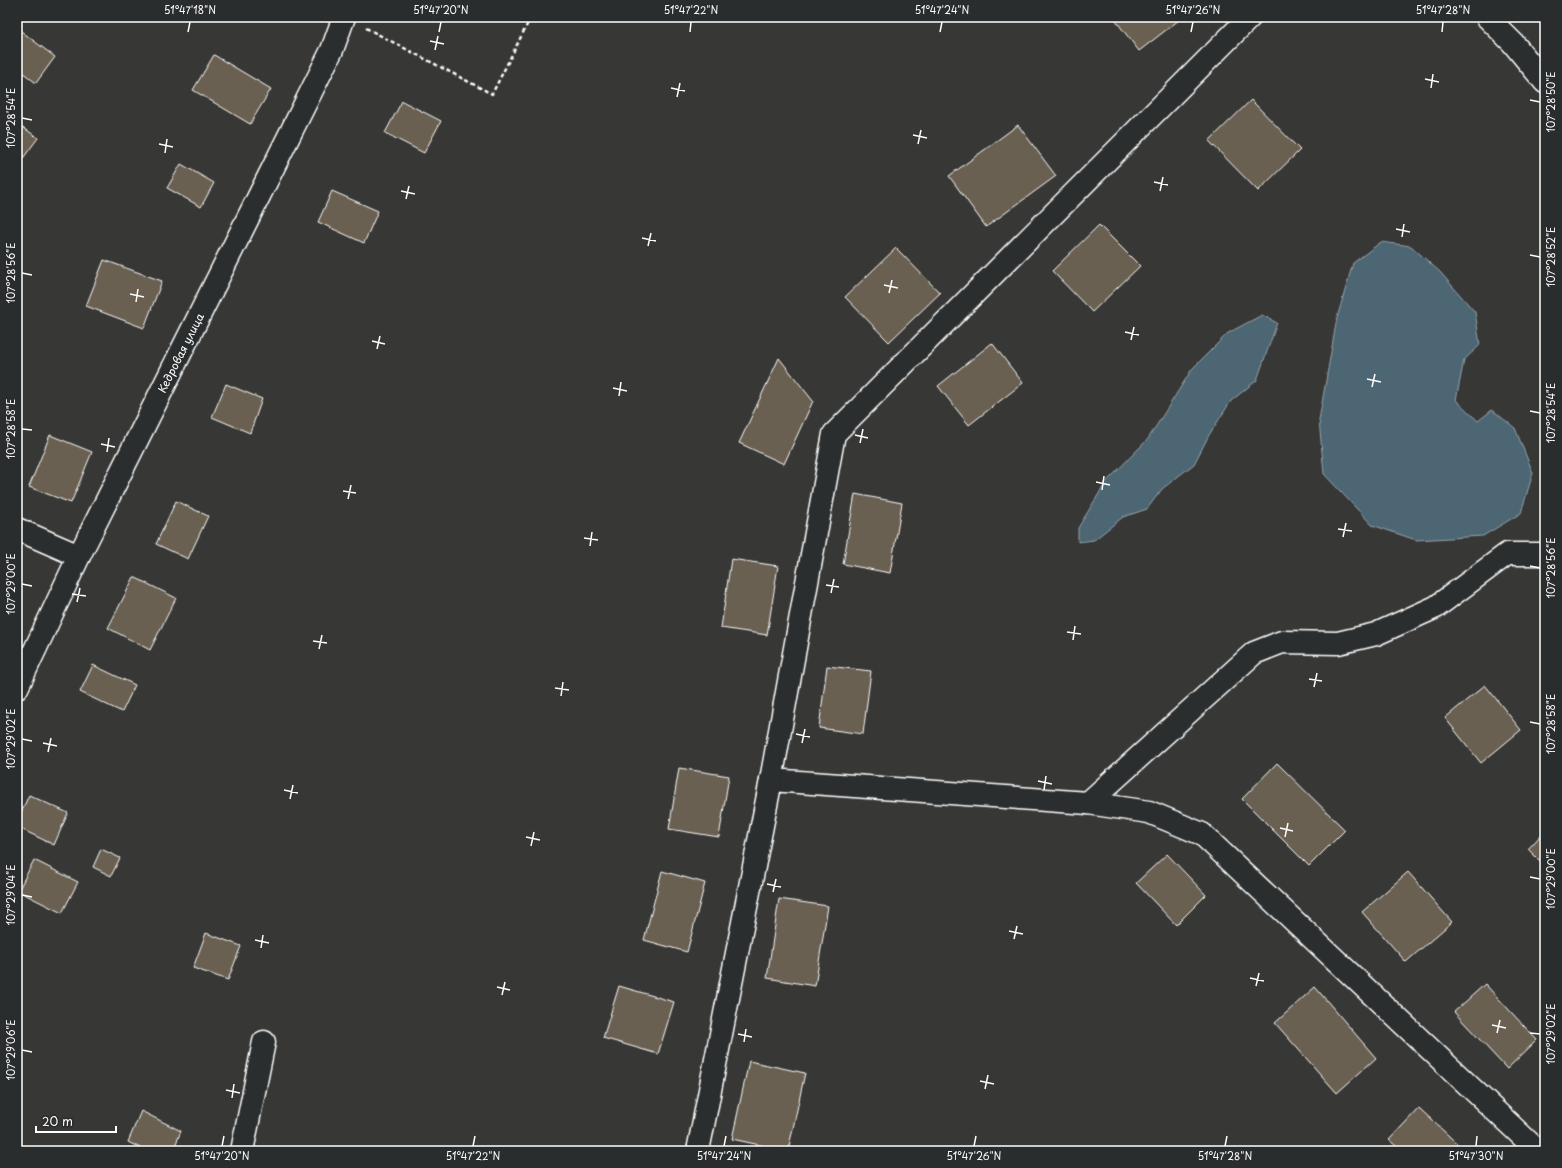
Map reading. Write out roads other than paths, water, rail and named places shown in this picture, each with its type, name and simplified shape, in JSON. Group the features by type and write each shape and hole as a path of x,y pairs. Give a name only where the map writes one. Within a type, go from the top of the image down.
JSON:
{"street":[{"path":"698,1151 771,780 834,434 1250,17"},
{"path":"1487,17 1513,43 1545,82"},
{"name":"Кедровая улица","path":"17,688 79,556 332,50 352,21"},
{"path":"17,530 79,556"},
{"path":"1088,803 1254,653 1282,642 1338,643 1376,634 1436,607 1507,554 1545,554"},
{"path":"771,780 1088,803 1149,812 1202,834 1538,1151"},
{"path":"242,1151 264,1042"}],"water":[{"path":"1381,242 1411,246 1440,272 1475,312 1480,345 1464,360 1456,400 1478,421 1492,410 1515,428 1533,473 1521,513 1483,536 1416,540 1372,525 1324,474 1319,420 1337,318 1353,263"},
{"path":"1262,315 1277,323 1257,380 1231,401 1209,435 1194,464 1162,489 1147,509 1123,517 1094,540 1078,542 1078,528 1106,482 1148,439 1192,369 1228,333"}]}
